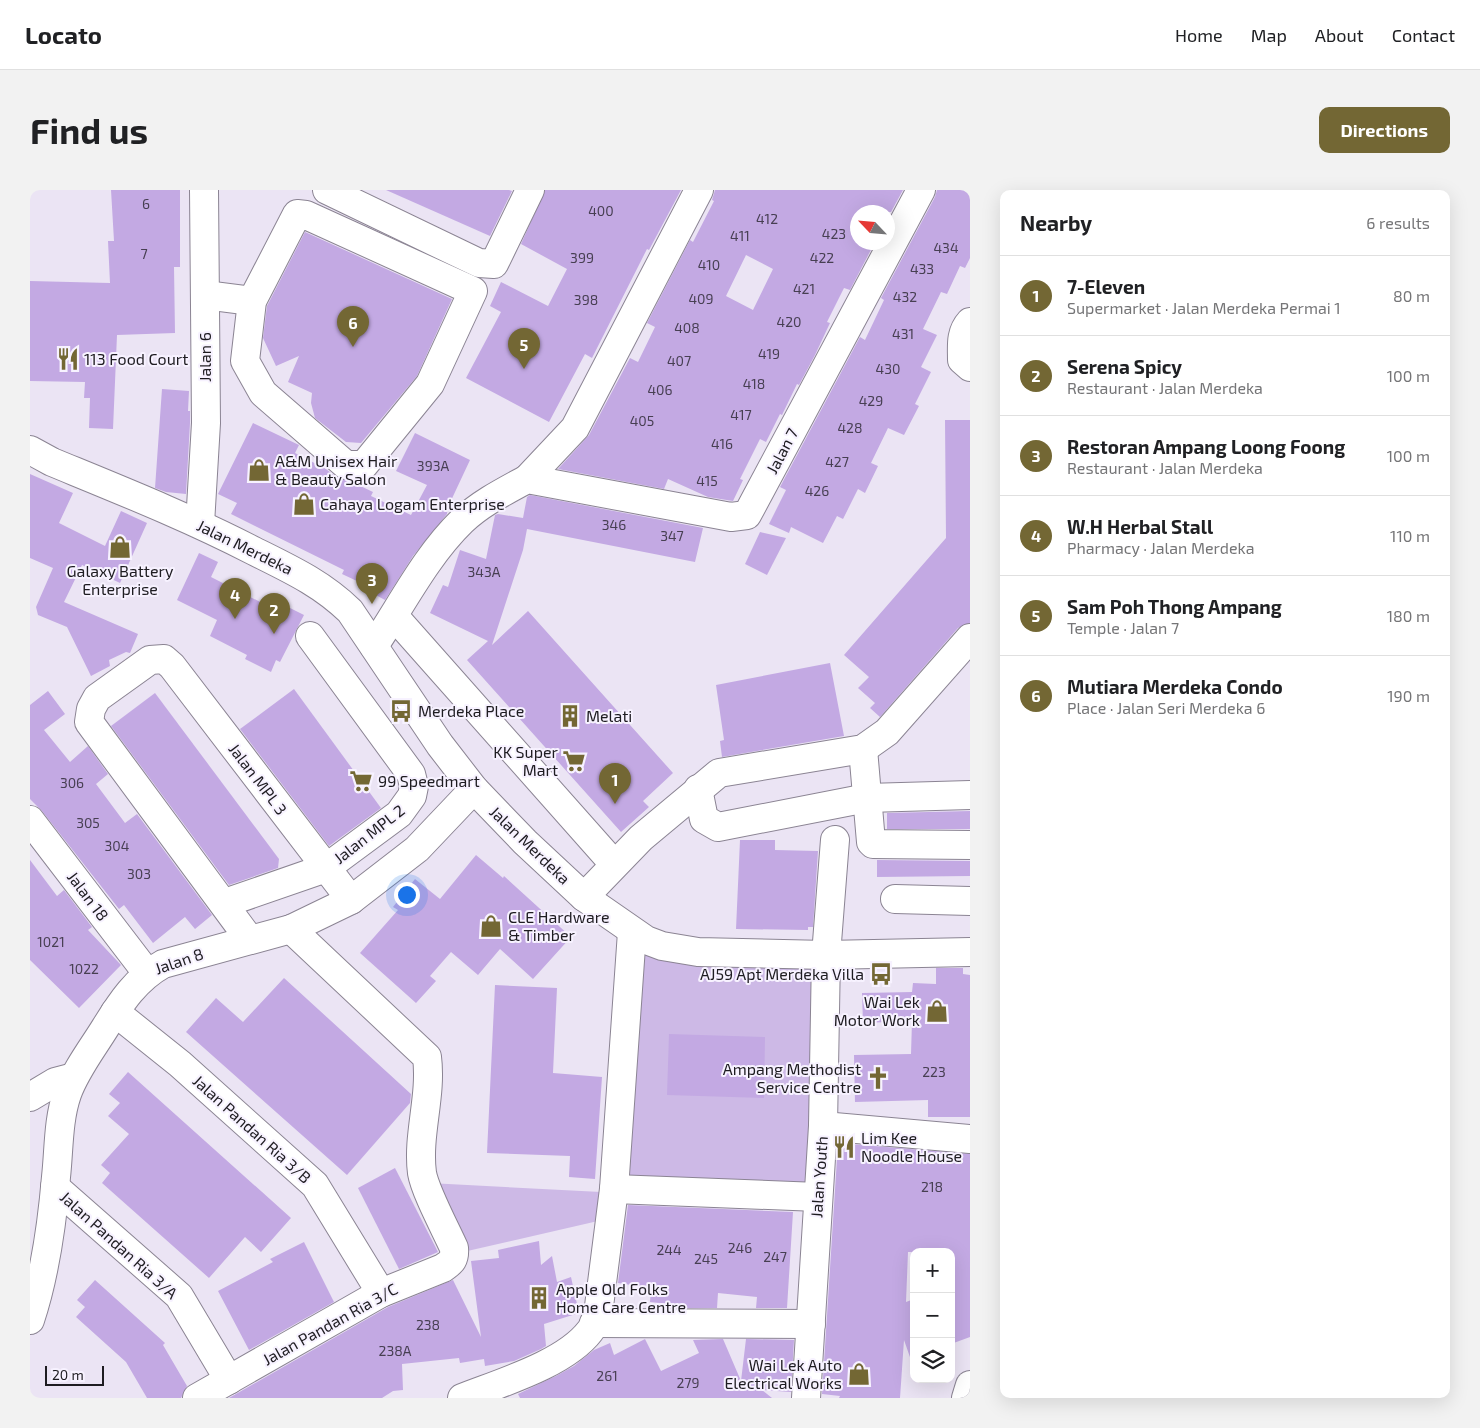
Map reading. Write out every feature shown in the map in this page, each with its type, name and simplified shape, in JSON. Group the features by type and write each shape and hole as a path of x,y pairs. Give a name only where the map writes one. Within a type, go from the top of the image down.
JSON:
{"street":[{"name":"Jalan 6","path":"200,524 206,423 204,190"},
{"path":"327,190 479,263 494,264 530,190"},
{"path":"374,646 433,554 463,520 498,494 527,479 575,428 699,190"},
{"name":"Jalan 7","path":"527,479 730,517 747,515 921,190"},
{"path":"298,214 306,215 473,292 430,384 364,465 346,465 263,394 245,361 252,301 298,214"},
{"path":"205,294 252,301"},
{"path":"970,322 965,328 962,339 962,360 970,367"},
{"name":"Jalan Merdeka","path":"30,450 52,462 200,524 315,582 350,611 440,745 474,789 525,842 584,897 632,932 662,946 698,952 826,955 970,952"},
{"path":"394,616 614,864"},
{"name":"Jalan MPL 2","path":"225,903 326,868 399,814 412,796 414,786 411,774 310,636"},
{"path":"584,897 641,838 719,773 863,749 886,732 970,638"},
{"name":"Jalan MPL 3","path":"225,903 89,722 91,709 97,698 150,660 164,659 172,666 351,900"},
{"path":"863,749 869,839 874,844 970,845"},
{"name":"Jalan 8","path":"30,1320 39,1294 56,1187 63,1112 74,1077 115,1012 147,973 163,964 291,929 351,900 417,849 474,789"},
{"path":"698,790 704,818 718,827 867,798 970,795"},
{"name":"Jalan 18","path":"30,820 147,973"},
{"name":"Jalan Youth","path":"806,1398 822,1126 826,955 835,840"},
{"path":"895,899 970,901"},
{"path":"225,903 250,940"},
{"name":"Jalan Pandan Ria 3/C","path":"197,1398 381,1293 443,1268 452,1262 455,1255 454,1248 423,1176 421,1159 429,1074 427,1057 291,929"},
{"path":"462,1398 540,1367 579,1342 591,1330 598,1314 614,1189 632,932"},
{"name":"Jalan Pandan Ria 3/B","path":"115,1012 180,1064 315,1185 381,1293"},
{"path":"30,1098 55,1082 74,1077"},
{"path":"822,1126 970,1139"},
{"name":"Jalan Pandan Ria 3/A","path":"56,1187 178,1296 229,1380"},
{"path":"614,1189 818,1197"},
{"path":"594,1323 810,1324"},
{"path":"966,1398 970,1385"}],"shaded area":[{"path":"646,947 812,965 813,1190 620,1182"},
{"path":"429,1183 601,1192 598,1221 463,1252"}],"building":[{"path":"111,190 180,190 180,267 174,267 175,333 117,335 113,429 89,428 90,398 84,398 85,382 30,381 30,281 110,283 108,241 114,241"},
{"path":"386,190 509,190 512,191 490,236"},
{"path":"545,190 681,190 649,250 647,249 592,358 585,354 549,422 466,378 501,312 490,306 501,282 548,306 567,269 521,244"},
{"path":"715,190 903,190 895,205 850,205 850,250 871,250 850,290 844,288 827,322 830,323 815,355 799,385 797,384 782,415 780,414 766,442 760,439 740,479 743,480 733,501 708,497 668,479 664,489 558,469 589,435 630,358 638,362 655,327 647,323 690,240 693,242 714,201 712,200","holes":["746,255 773,269 753,310 726,296"]},
{"path":"937,190 970,190 970,258 965,268 960,266 947,294 941,292 923,329 937,335 921,367 931,372 915,404 919,406 904,435 888,428 871,463 878,466 865,493 858,489 843,519 837,516 823,543 791,527 789,533 769,524 786,490 780,487 860,337 865,340 884,300 881,298"},
{"path":"305,232 452,299 417,376 361,443 346,442 315,418 311,403 312,393 288,382 299,356 276,366 263,338 267,306"},
{"path":"162,389 189,391 188,411 190,411 190,423 186,494 166,492 155,488"},
{"path":"945,420 970,420 970,623 958,628 880,717 870,708 875,703 858,688 869,677 844,655 946,538"},
{"path":"253,423 299,445 295,453 326,469 336,477 350,481 373,492 371,496 411,515 427,485 396,471 415,433 470,460 448,507 447,514 413,556 385,600 372,593 374,589 342,574 344,570 231,514 237,503 218,494"},
{"path":"30,474 73,493 59,523 105,546 121,511 147,523 120,583 82,565 64,602 138,634 130,653 126,652 109,660 110,666 91,676 67,627 38,615 36,607 53,568 30,558"},
{"path":"530,495 703,528 695,562 527,529 523,550 492,645 528,611 673,773 643,801 649,807 621,832 467,660 488,641 430,613 443,585 448,587 460,550 486,559 495,515 523,518 527,497"},
{"path":"760,532 786,538 767,575 745,564"},
{"path":"199,553 218,562 211,577 270,607 274,600 304,615 280,662 276,660 271,672 245,659 247,655 210,636 217,620 177,600"},
{"path":"830,663 844,736 722,757 720,741 724,740 716,685"},
{"path":"294,689 381,808 329,846 240,729"},
{"path":"48,691 65,714 44,730 70,762 88,746 108,774 96,784 125,823 137,814 212,915 195,929 185,917 153,943 124,905 119,909 42,811 30,799 30,705"},
{"path":"155,693 279,859 278,868 229,885 111,726"},
{"path":"970,811 970,829 887,829 887,813"},
{"path":"740,840 775,840 775,850 818,851 813,927 808,927 808,930 736,929"},
{"path":"476,855 503,878 504,876 571,937 533,979 500,949 478,975 451,952 430,976 436,981 416,1003 360,953 398,910 393,907 415,879 440,899"},
{"path":"30,860 57,896 64,890 92,927 88,930 121,965 79,1008 30,960"},
{"path":"877,860 970,861 970,876 877,877"},
{"path":"936,968 963,968 963,974 970,975 970,1117 928,1117 928,1100 855,1102 854,1055 911,1054 912,1021 863,1023 862,993 912,992 913,983 936,984"},
{"path":"284,978 411,1094 410,1103 347,1175 186,1032 216,998 243,1022"},
{"path":"495,985 557,988 553,1073 602,1077 595,1179 569,1177 570,1156 487,1153"},
{"path":"669,1034 765,1037 764,1098 667,1095"},
{"path":"128,1072 291,1218 261,1252 245,1237 209,1278 102,1183 110,1173 101,1165 129,1134 108,1116 120,1103 109,1094"},
{"path":"838,1143 970,1154 970,1337 955,1343 955,1248 910,1248 910,1252 908,1252 906,1302 910,1300 910,1357 904,1340 900,1398 839,1398 840,1396 822,1394"},
{"path":"395,1168 438,1252 399,1269 358,1188"},
{"path":"628,1205 793,1212 787,1308 756,1308 757,1297 718,1293 717,1308 686,1308 687,1306 650,1302 651,1288 618,1283"},
{"path":"539,1241 541,1265 552,1256 557,1282 571,1277 579,1313 544,1324 546,1346 541,1349 514,1361 485,1366 484,1359 460,1363 459,1358 402,1364 403,1390 393,1391 382,1398 229,1398 388,1307 453,1280 481,1337 471,1261 499,1258 498,1250"},
{"path":"304,1242 334,1302 249,1350 218,1291 273,1262 270,1259"},
{"path":"95,1280 165,1343 163,1345 187,1386 181,1398 147,1398 126,1362 76,1317 85,1307 77,1300"},
{"path":"645,1339 661,1371 699,1353 693,1340 723,1339 741,1381 746,1339 794,1340 791,1392 762,1390 772,1398 520,1398 518,1394 556,1376 574,1366 594,1350 610,1343 614,1355"}],"place":[{"name":"Mutiara Merdeka Condo","path":"353,347"},
{"name":"113 Food Court","path":"68,359"},
{"name":"Sam Poh Thong Ampang","path":"524,369"},
{"name":"A&M Unisex Hair & Beauty Salon","path":"259,470"},
{"name":"Cahaya Logam Enterprise","path":"304,504"},
{"name":"Galaxy Battery Enterprise","path":"120,547"},
{"name":"Restoran Ampang Loong Foong","path":"372,604"},
{"name":"W.H Herbal Stall","path":"235,619"},
{"name":"Serena Spicy","path":"274,634"},
{"name":"Merdeka Place","path":"401,711"},
{"name":"Melati","path":"570,716"},
{"name":"KK Super Mart","path":"574,761"},
{"name":"99 Speedmart","path":"361,781"},
{"name":"7-Eleven","path":"615,804"},
{"name":"CLE Hardware & Timber","path":"491,926"},
{"name":"AJ59 Apt Merdeka Villa","path":"881,974"},
{"name":"Wai Lek Motor Work","path":"937,1011"},
{"name":"Ampang Methodist Service Centre","path":"878,1078"},
{"name":"Lim Kee Noodle House","path":"844,1147"},
{"name":"Apple Old Folks Home Care Centre","path":"539,1298"},
{"name":"Wai Lek Auto Electrical Works","path":"859,1374"}]}
